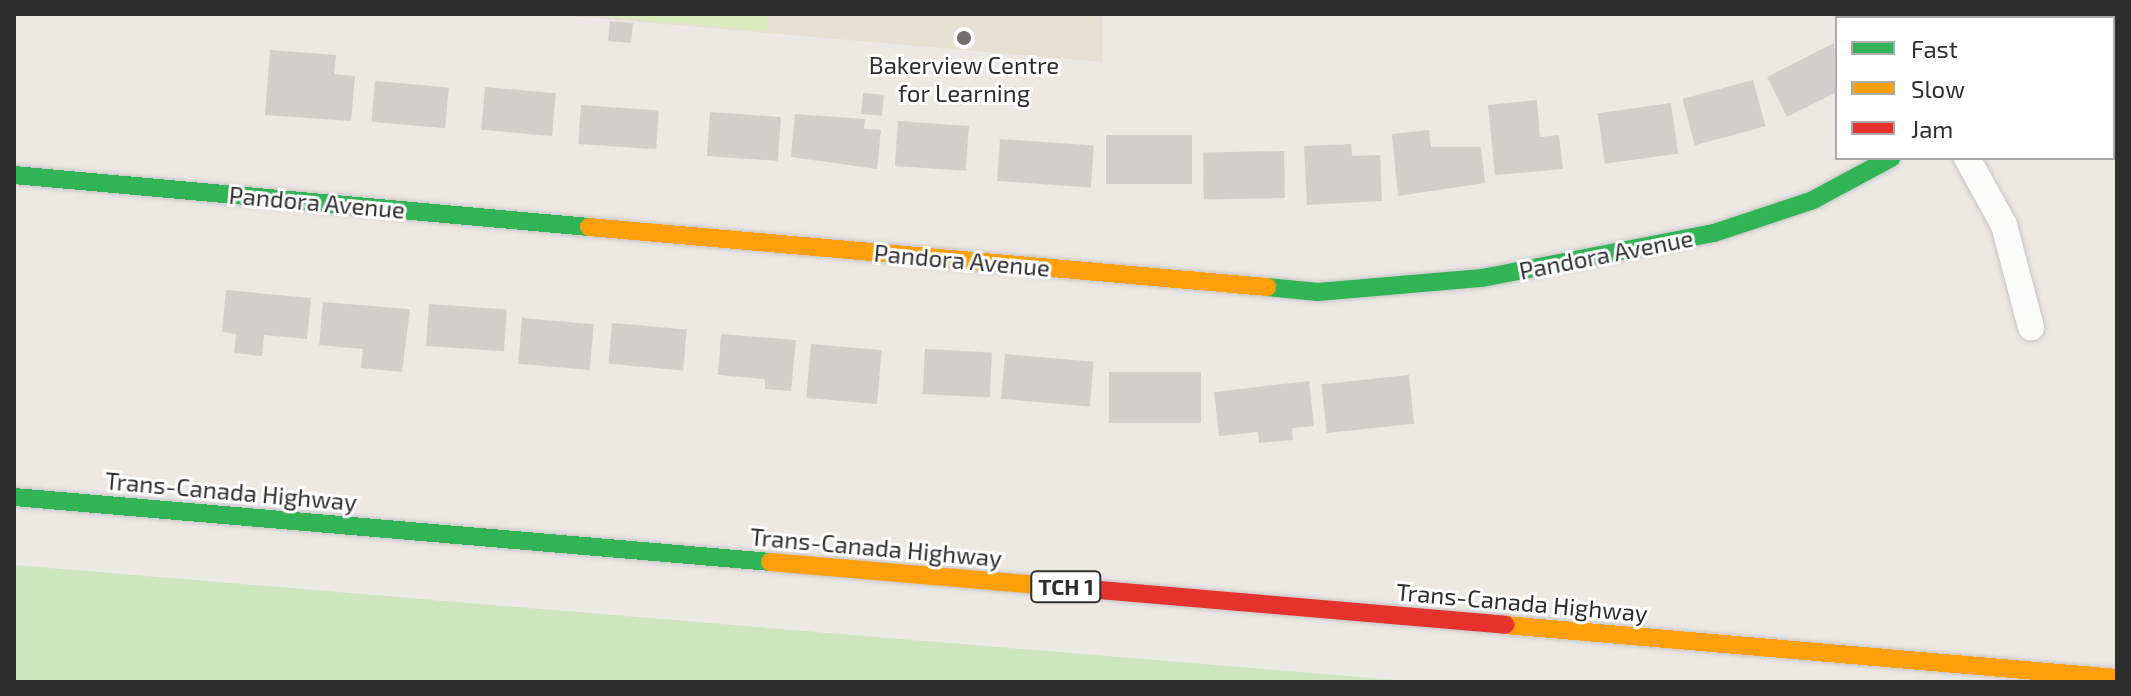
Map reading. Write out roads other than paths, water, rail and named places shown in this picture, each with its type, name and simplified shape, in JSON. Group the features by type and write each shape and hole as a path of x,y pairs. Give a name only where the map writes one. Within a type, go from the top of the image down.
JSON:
{"main road":[{"name":"Pandora Avenue","path":"14,175 1318,292 1482,278 1714,233 1813,200 1887,160"},
{"name":"Trans-Canada Highway","path":"14,497 2117,678"}],"street":[{"path":"1968,160 2004,225 2031,327"}],"place":[{"name":"Bakerview Centre for Learning","path":"964,38"}]}
